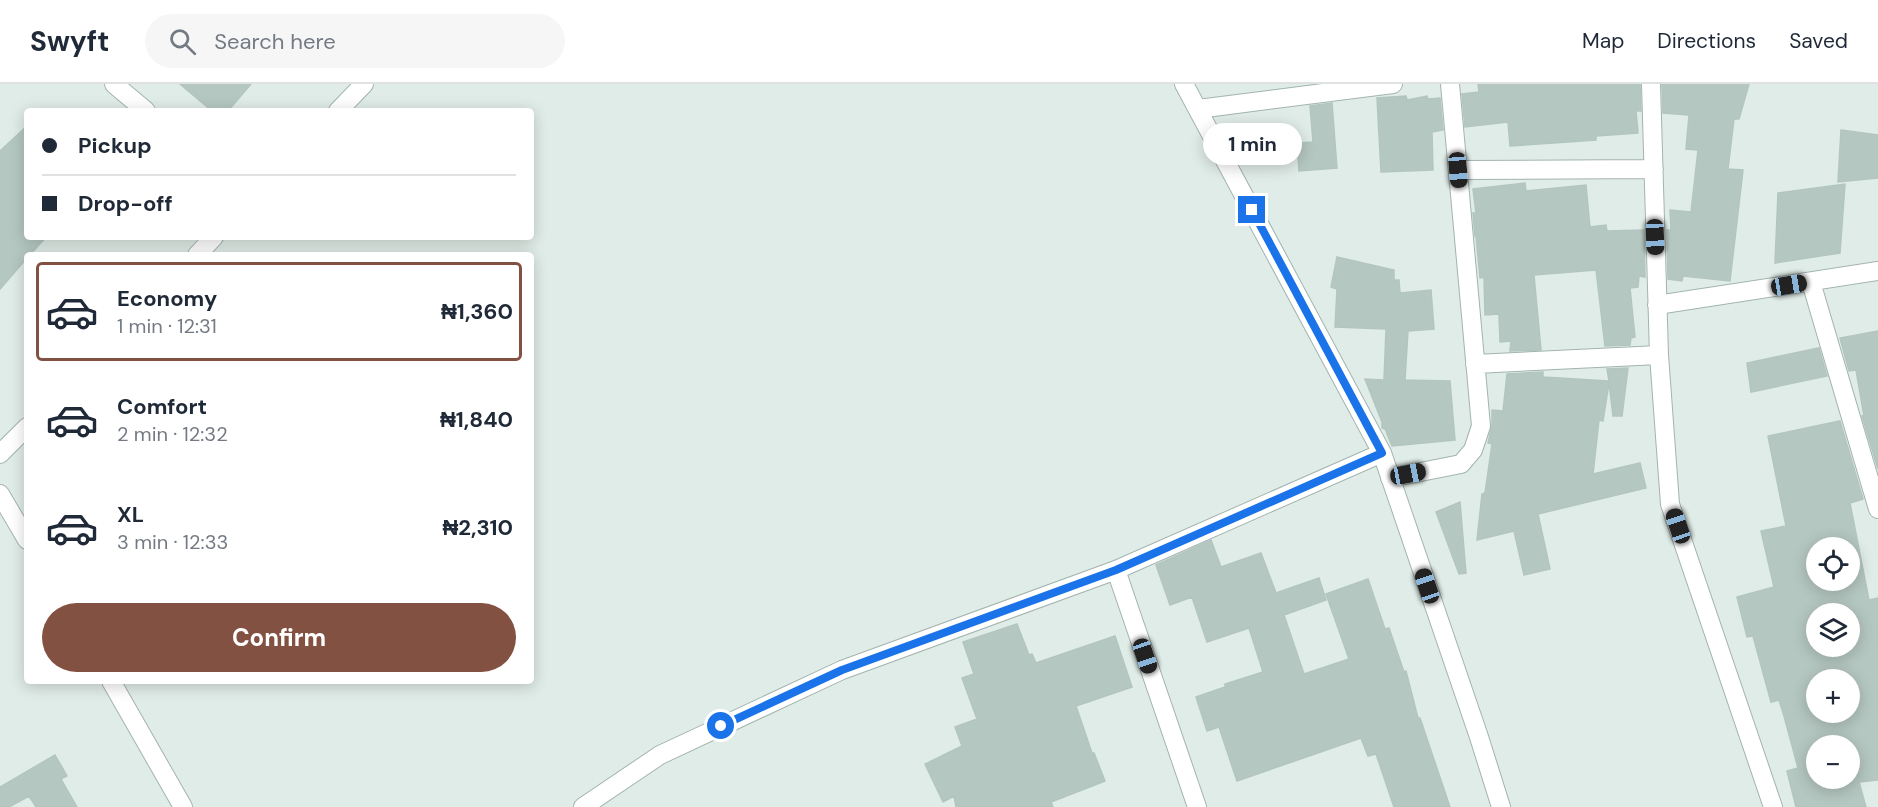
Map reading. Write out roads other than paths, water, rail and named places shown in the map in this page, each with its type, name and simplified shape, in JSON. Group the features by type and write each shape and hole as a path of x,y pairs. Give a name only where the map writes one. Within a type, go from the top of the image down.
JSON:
{"street":[{"path":"114,84 142,108"},
{"path":"341,108 364,84"},
{"path":"1184,84 1382,453 1501,807"},
{"path":"1198,109 1393,84"},
{"path":"1390,478 1461,464 1473,450 1481,426 1450,84"},
{"path":"1650,84 1659,354 1670,504 1773,807"},
{"path":"1458,170 1654,169"},
{"path":"199,252 211,240"},
{"path":"1657,306 1878,271"},
{"path":"1811,282 1878,508"},
{"path":"1475,364 1659,354"},
{"path":"0,454 24,430"},
{"path":"583,807 660,755 842,670 1116,570 1382,453"},
{"path":"0,495 24,535"},
{"path":"1116,570 1197,807"},
{"path":"113,684 183,807"}]}
